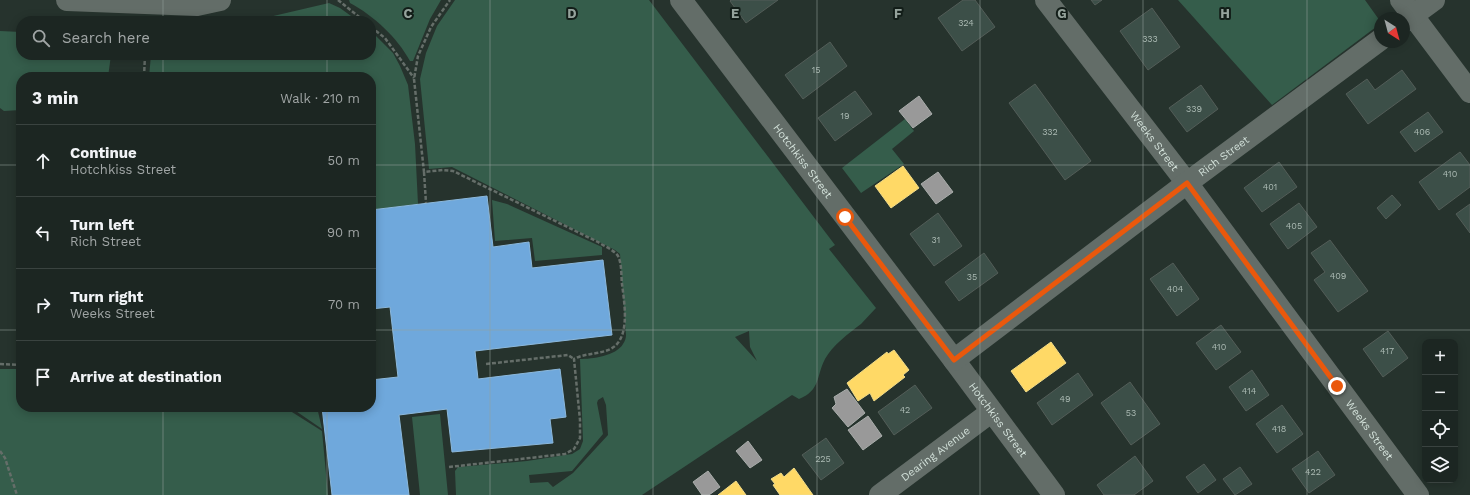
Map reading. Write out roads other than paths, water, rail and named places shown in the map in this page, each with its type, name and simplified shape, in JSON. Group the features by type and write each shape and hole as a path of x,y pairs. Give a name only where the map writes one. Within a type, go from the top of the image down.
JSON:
{"street":[{"path":"67,0 129,1 157,4 197,5 220,0"},
{"name":"Hotchkiss Street","path":"681,0 954,360 991,412 1054,495"},
{"name":"Weeks Street","path":"1046,0 1187,183 1418,495"},
{"path":"1408,12 1434,0"},
{"path":"1410,18 1470,92"},
{"name":"Rich Street","path":"954,360 1187,183 1374,44"},
{"name":"Dearing Avenue","path":"880,495 991,412"}]}
